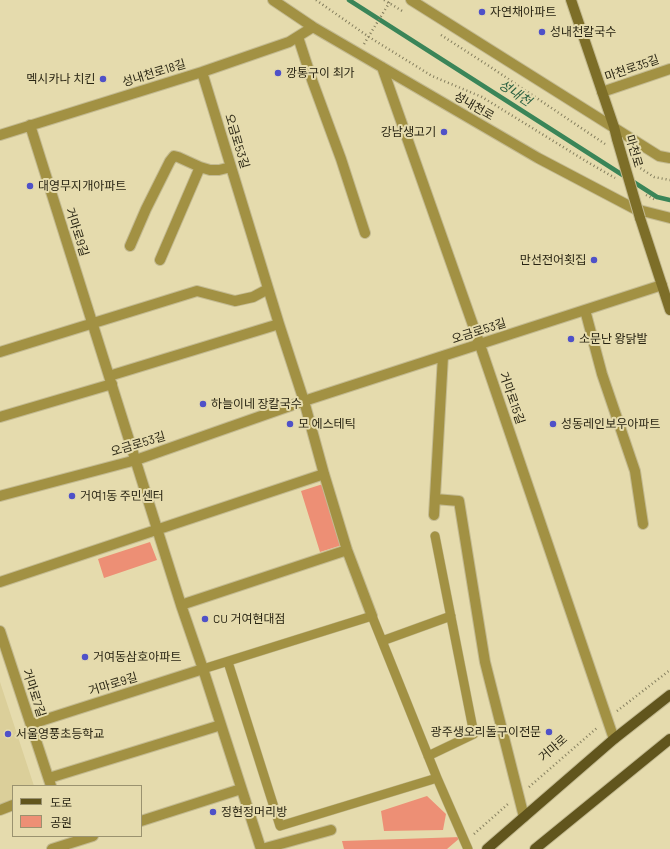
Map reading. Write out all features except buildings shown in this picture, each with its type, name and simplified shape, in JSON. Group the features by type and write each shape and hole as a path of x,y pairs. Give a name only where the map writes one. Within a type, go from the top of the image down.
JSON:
{"main road":[{"path":"487,849 614,739 670,695"},
{"path":"535,849 670,739"}],"street":[{"name":"성내천로","path":"273,0 313,27 538,158 628,206 670,218"},
{"path":"410,0 659,156 670,158"},
{"name":"마천로","path":"571,0 614,128 640,218 670,310"},
{"name":"성내천로18길","path":"0,135 202,72 289,42 313,27"},
{"path":"298,36 365,233"},
{"name":"거마로15길","path":"382,67 480,344 614,739"},
{"name":"마천로35길","path":"602,92 670,69"},
{"name":"오금로53길","path":"202,72 268,290 304,401 347,550 372,616"},
{"name":"거마로9길","path":"30,125 182,605 241,789 262,849 331,830"},
{"path":"130,246 146,209 170,161 174,156 210,170 220,170 231,167"},
{"path":"160,260 200,167"},
{"name":"오금로53길","path":"0,496 136,460 304,401 662,285"},
{"path":"0,352 197,291 235,301 253,297 268,290"},
{"path":"585,310 602,374 635,471 643,524"},
{"path":"0,417 279,324"},
{"path":"434,515 443,356"},
{"path":"0,582 324,474"},
{"path":"435,499 460,501 485,662 524,817"},
{"path":"182,605 347,550"},
{"name":"거마로7길","path":"0,631 50,782"},
{"name":"거마로9길","path":"31,724 203,669"},
{"path":"50,782 221,725"},
{"path":"142,821 241,789"},
{"path":"0,810 12,805"},
{"path":"52,849 89,837"}],"lane":[{"path":"428,756 474,734 435,536"},
{"path":"203,669 372,616 437,778 467,845"},
{"path":"382,641 451,616"},
{"path":"228,662 280,826 437,778"}],"path":[{"path":"316,0 369,37 432,76 482,97 616,178"},
{"path":"384,0 390,1 405,12"},
{"path":"369,37 390,1"},
{"path":"437,33 489,66 609,147"},
{"path":"635,164 654,177 670,180"},
{"path":"643,193 656,201"},
{"name":"거마로","path":"467,845 519,795 608,719 670,670"}],"shaded area":[{"name":"서울영풍초등학교","path":"0,682 34,785 12,785 12,800 0,804"}],"green space":[{"path":"323,484 342,545 320,552 301,491"},
{"path":"150,542 157,560 104,578 98,559"},
{"path":"427,796 446,814 443,830 384,831 381,811"},
{"path":"461,837 447,849 344,849 342,841"}],"waterway":[{"name":"성내천","path":"349,0 657,197 670,200"}],"place":[{"name":"자연채아파트","path":"482,12"},
{"name":"성내천칼국수","path":"542,32"},
{"name":"깡통구이 최가","path":"278,73"},
{"name":"멕시카나 치킨","path":"103,79"},
{"name":"강남생고기","path":"444,132"},
{"name":"대영무지개아파트","path":"30,186"},
{"name":"만선전어횟집","path":"594,260"},
{"name":"소문난 왕닭발","path":"571,339"},
{"name":"하늘이네 장칼국수","path":"203,404"},
{"name":"모 에스테틱","path":"290,424"},
{"name":"성동레인보우아파트","path":"553,424"},
{"name":"거여1동 주민센터","path":"72,496"},
{"name":"CU 거여현대점","path":"205,619"},
{"name":"거여동삼호아파트","path":"85,657"},
{"name":"광주생오리돌구이전문","path":"549,732"},
{"name":"서울영풍초등학교","path":"8,734"},
{"name":"정현정머리방","path":"213,812"}]}
